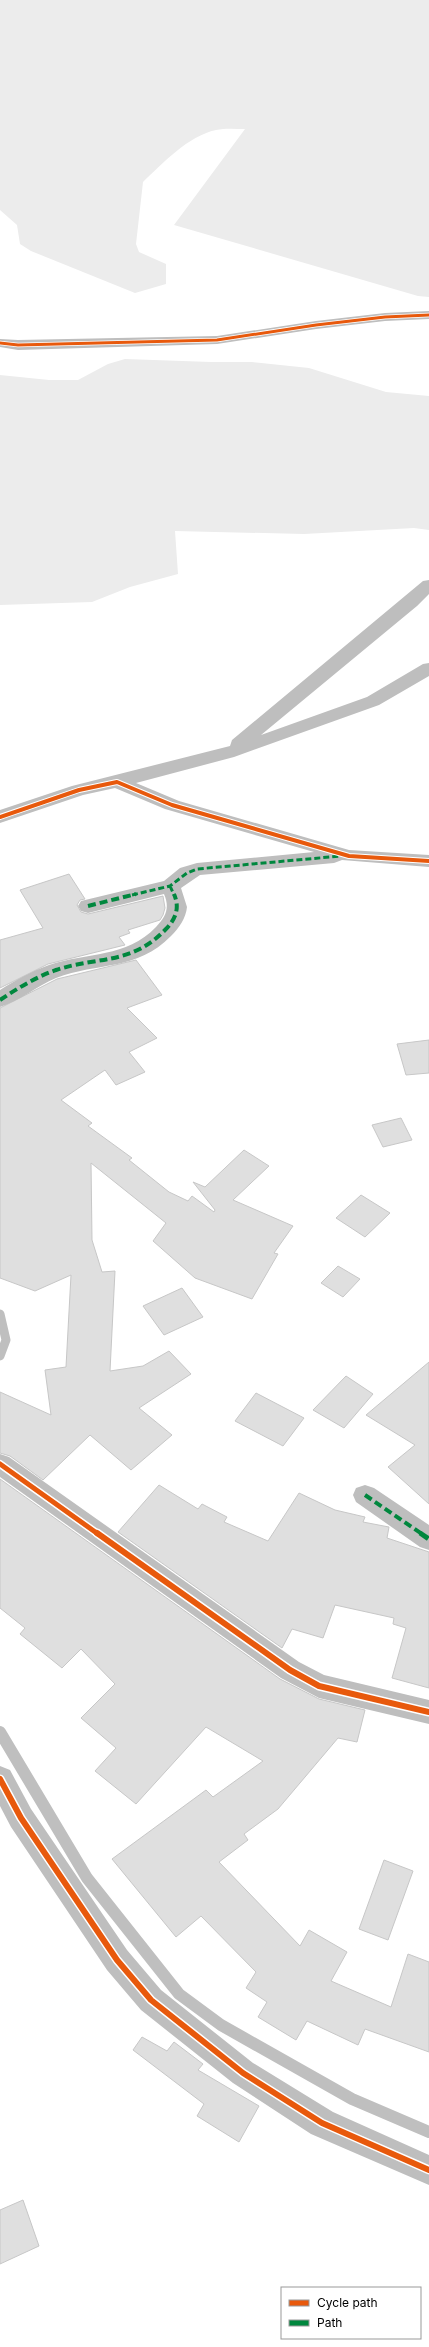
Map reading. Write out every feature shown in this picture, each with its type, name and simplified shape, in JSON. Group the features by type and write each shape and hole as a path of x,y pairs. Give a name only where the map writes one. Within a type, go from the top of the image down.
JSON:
{"street":[{"path":"0,343 18,345 217,340 316,325 386,317 429,315"},
{"path":"227,753 411,602 429,584"},
{"path":"0,817 79,790 117,782 227,753 373,701 429,668"},
{"path":"117,782 172,805 349,856"},
{"path":"88,906 170,886 187,873 197,869 349,856 429,861"},
{"path":"0,1000 26,983 58,970 133,955 157,940 176,917 178,902 170,886"},
{"path":"0,1464 290,1670 319,1686 429,1712"},
{"path":"365,1495 429,1539"},
{"path":"0,1780 21,1818 117,1960 151,2000 243,2073 322,2123 429,2170"}],"shaded area":[{"path":"0,0 429,0 429,297 418,296 174,225 245,129 216,130 196,138 176,151 143,182 136,244 139,252 166,264 166,284 135,293 31,251 20,244 17,225 0,210"},
{"path":"125,359 252,362 309,368 386,392 429,396 429,530 414,528 304,534 175,531 178,574 130,587 92,602 0,605 0,375 49,380 78,380 108,364"}],"building":[{"path":"69,874 85,899 80,900 77,905 81,912 88,914 163,896 165,908 163,915 160,920 128,930 130,933 119,937 125,945 48,964 0,988 0,940 43,928 20,890"},
{"path":"136,960 162,995 127,1008 157,1038 129,1052 145,1072 116,1085 105,1070 61,1100 92,1123 88,1126 132,1158 129,1160 169,1192 188,1201 192,1196 214,1212 215,1210 193,1182 205,1187 244,1150 269,1166 233,1200 293,1226 274,1253 278,1254 252,1299 195,1278 153,1241 166,1223 91,1163 92,1240 102,1272 115,1271 110,1371 143,1366 169,1351 191,1374 139,1408 172,1435 131,1470 90,1435 43,1480 10,1456 0,1453 0,1392 51,1415 45,1370 66,1367 71,1275 35,1291 0,1278 0,1008 57,979"},
{"path":"429,1040 429,1073 406,1075 397,1044"},
{"path":"401,1118 412,1140 383,1147 372,1125"},
{"path":"361,1195 390,1213 365,1237 336,1218"},
{"path":"338,1266 360,1279 343,1297 321,1283"},
{"path":"182,1288 203,1317 164,1335 143,1306"},
{"path":"429,1362 429,1504 388,1467 415,1445 366,1415"},
{"path":"346,1376 373,1394 344,1428 313,1410"},
{"path":"256,1393 304,1418 283,1446 235,1421"},
{"path":"0,1479 280,1679 319,1699 365,1710 357,1742 338,1738 278,1809 244,1834 248,1840 219,1862 300,1946 309,1930 347,1952 331,1981 391,2007 408,1954 429,1962 429,2052 365,2029 358,2045 307,2021 296,2040 258,2017 267,2002 246,1988 256,1972 201,1916 176,1937 112,1859 206,1790 213,1797 263,1761 206,1727 136,1804 95,1771 116,1748 81,1718 115,1684 81,1649 62,1668 20,1634 25,1628 0,1608"},
{"path":"159,1485 198,1509 202,1504 227,1517 224,1522 268,1541 299,1493 335,1510 365,1517 363,1522 389,1527 387,1538 429,1552 429,1688 392,1678 406,1628 393,1624 394,1618 335,1605 323,1638 292,1629 282,1648 118,1532"},
{"path":"384,1860 413,1871 388,1940 359,1929"},
{"path":"142,2037 167,2051 174,2042 203,2064 198,2070 259,2106 239,2142 197,2116 204,2104 133,2050"},
{"path":"23,2200 39,2246 0,2264 0,2210"}],"waterway":[{"path":"0,1314 6,1340 0,1356"},
{"path":"0,1732 87,1878 179,1994 221,2025 352,2099 429,2132"}],"marked path":[{"path":"88,906 170,886 187,873 197,869 341,856"},
{"path":"0,1000 27,983 57,970 129,955 142,949 155,940 168,927 177,912 177,903 170,886"},
{"path":"365,1495 429,1539"}],"cycle path":[{"path":"0,343 18,345 217,340 316,325 385,317 429,315"},
{"path":"0,817 79,790 117,782 172,805 349,856 429,861"},
{"path":"0,1464 290,1670 319,1686 429,1712"},
{"path":"0,1779 21,1818 117,1960 151,2000 243,2073 322,2123 429,2170"}]}
